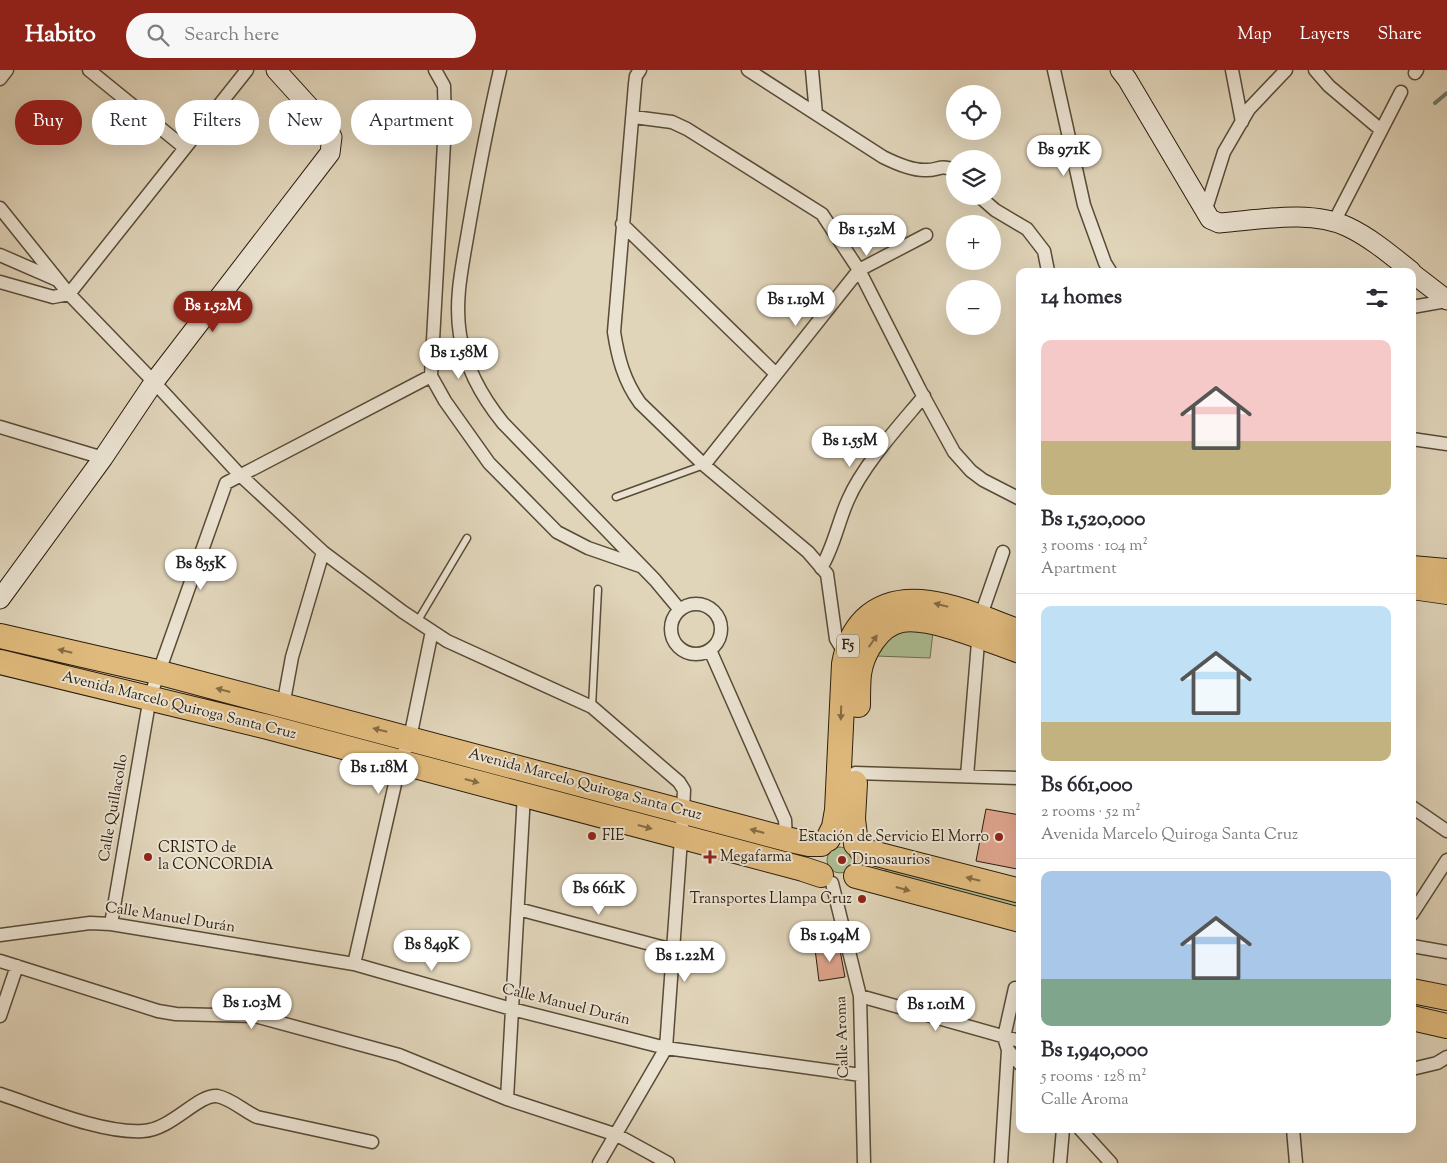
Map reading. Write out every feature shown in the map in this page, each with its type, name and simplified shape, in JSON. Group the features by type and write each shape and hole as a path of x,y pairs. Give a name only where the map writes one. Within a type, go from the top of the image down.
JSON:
{"highway":[{"path":"1416,568 1447,571"},
{"path":"1416,588 1447,592"},
{"name":"F5","path":"849,667 863,660 875,638 885,628 901,620 1016,632"},
{"name":"F5","path":"979,627 1016,649"},
{"name":"Avenida Marcelo Quiroga Santa Cruz","path":"0,636 158,672 786,839 809,844 824,842"},
{"name":"Avenida Marcelo Quiroga Santa Cruz","path":"0,662 150,698 524,794 803,869 827,879"},
{"name":"F5","path":"849,667 855,773 853,819 862,864 856,876"},
{"name":"F5","path":"827,879 815,863 818,850 834,828 849,667"},
{"path":"824,842 843,836 858,847 1016,890"},
{"path":"827,879 845,882 856,876 1016,919"},
{"path":"1416,992 1447,998"},
{"path":"1416,1019 1447,1026"}],"street":[{"path":"0,80 7,70"},
{"path":"89,70 185,148"},
{"path":"0,282 53,298 69,294 247,70"},
{"path":"0,599 103,458 154,382 330,153 332,137 324,123 276,70"},
{"path":"435,70 444,86 445,125 430,376 445,401 489,463 557,532 588,548 642,566"},
{"path":"500,70 483,148 457,298 460,336 469,367 484,400 503,423 642,566 680,610"},
{"path":"640,70 636,76 634,117 622,224 614,332 618,360 632,392 640,403 704,465 808,552 827,574 836,639 849,667"},
{"path":"748,70 883,157 902,165 924,170 946,167"},
{"path":"812,70 816,114"},
{"path":"1054,70 1084,205 1108,268"},
{"path":"1120,70 1210,219 1219,223 1309,216 1334,222 1348,227 1375,242 1407,268"},
{"path":"1232,70 1242,122"},
{"path":"1205,212 1224,152 1249,109 1286,70"},
{"path":"1315,70 1329,86 1381,130"},
{"path":"1334,222 1401,92"},
{"path":"634,117 672,122 687,129 822,214 859,270 954,452 971,471 995,487 1016,497"},
{"path":"989,205 1027,230 1044,251 1047,268"},
{"path":"0,208 69,294 239,474 324,552 417,622 447,641 592,707 679,782 684,790 682,837 666,1048 600,1163"},
{"path":"622,224 776,374"},
{"path":"704,465 859,270 926,235"},
{"path":"0,255 57,280"},
{"path":"1416,275 1447,301"},
{"path":"1416,305 1447,301"},
{"path":"239,474 430,376"},
{"path":"821,568 830,554 848,499 864,473 924,396"},
{"path":"0,427 103,458"},
{"path":"1416,440 1447,444"},
{"name":"Calle Quillacollo","path":"111,924 150,698 226,483 239,474"},
{"path":"284,706 292,657 324,552"},
{"path":"967,776 979,627 1003,552"},
{"path":"694,604 703,605 716,614 719,621 719,637 710,650 694,654 685,652 673,640 671,624 680,610 694,604"},
{"path":"354,964 400,762 410,738 432,632"},
{"path":"710,650 785,820 786,839"},
{"path":"855,773 1016,778"},
{"path":"507,1099 524,794"},
{"path":"1416,810 1447,831"},
{"path":"1416,908 1447,860"},
{"name":"Calle Aroma","path":"827,879 860,996 864,1163"},
{"path":"518,909 673,950"},
{"name":"Calle Manuel Durán","path":"0,935 90,923 111,924 354,964 512,1009 666,1048 861,1075"},
{"path":"1416,947 1447,952"},
{"path":"0,961 158,1011 176,1014 255,1016 399,1055 507,1099 617,1135 668,1163"},
{"path":"0,1016 18,966"},
{"path":"1001,1163 1008,1050 1004,1037 1016,988"},
{"path":"860,996 1016,1040"},
{"path":"1008,1050 1016,1059"},
{"path":"1416,1068 1437,1063 1447,1058"},
{"path":"0,1094 109,1129 144,1132 162,1127 204,1097 217,1096 234,1103 257,1117 372,1142"},
{"path":"1060,1163 1063,1133"},
{"path":"1084,1133 1111,1163"},
{"path":"1293,1133 1296,1163"}],"lane":[{"path":"616,497 704,465"},
{"path":"417,622 467,538"},
{"path":"592,707 598,589"}],"green space":[{"path":"912,630 933,632 930,658 876,656 895,634"},
{"path":"840,847 849,851 853,860 849,869 840,873 831,869 827,860 831,851"},
{"path":"886,869 1016,899 1016,910 885,878"}],"building":[{"path":"986,809 1016,814 1016,869 976,861"},
{"path":"839,945 845,977 819,981 815,949"}],"waterway":[{"path":"1435,103 1447,93"}],"place":[{"name":"FIE","path":"592,836"},
{"name":"Estación de Servicio El Morro","path":"999,837"},
{"name":"CRISTO de la CONCORDIA","path":"148,857"},
{"name":"Megafarma","path":"710,857"},
{"name":"Dinosaurios","path":"842,860"},
{"name":"Transportes Llampa Cruz","path":"862,899"}]}
